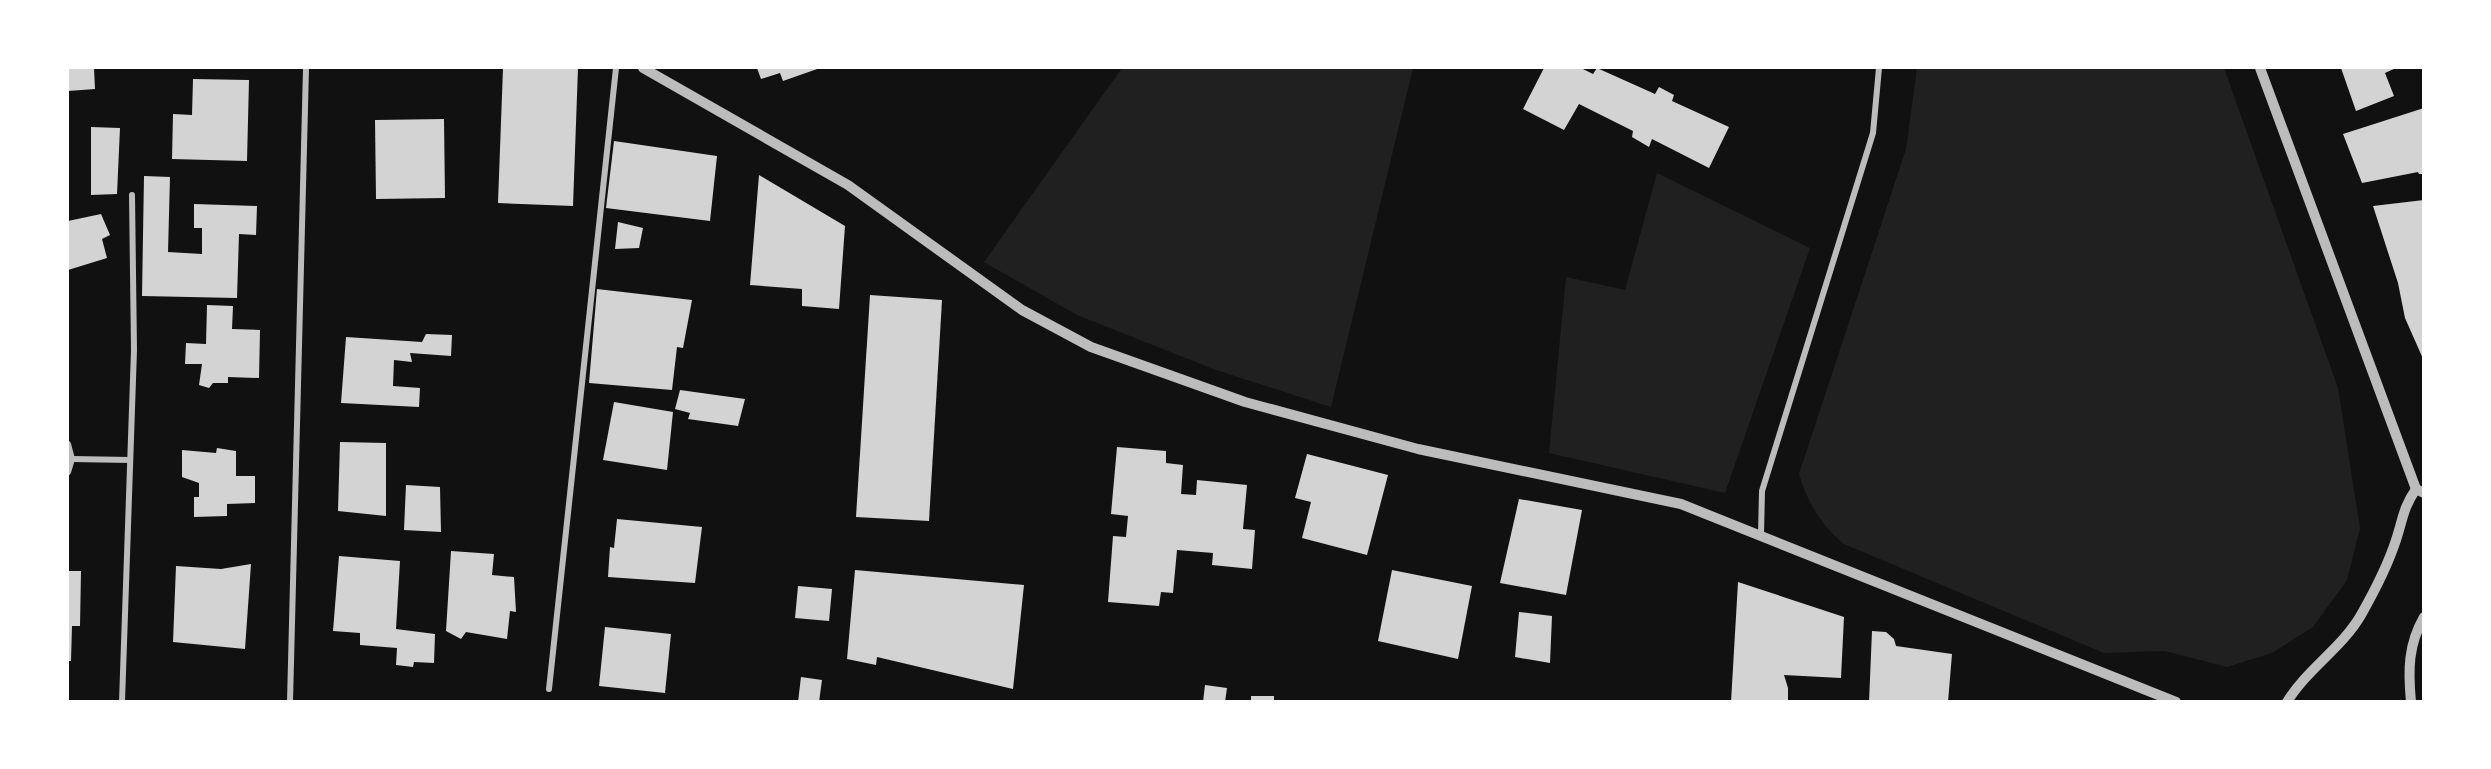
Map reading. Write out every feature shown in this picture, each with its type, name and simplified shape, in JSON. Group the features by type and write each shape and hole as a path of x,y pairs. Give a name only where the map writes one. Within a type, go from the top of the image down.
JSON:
{"street":[{"path":"290,702 306,68"},
{"path":"549,689 616,68"},
{"path":"643,68 848,185 1022,310 1090,347 1245,402 1418,450 1682,504 2176,702"},
{"path":"1761,535 1761,490 1873,133 1880,68"},
{"path":"2260,68 2420,491 2404,506 2396,539 2361,615 2340,644 2309,673 2287,702"},
{"path":"122,702 134,350 132,195"},
{"path":"68,444 72,459 68,472"},
{"path":"72,459 130,460"},
{"path":"2411,702 2408,669 2410,649 2416,630 2424,617"}],"shaded area":[{"path":"1122,68 1413,68 1331,407 1216,370 1077,315 984,262"},
{"path":"1917,68 2224,68 2338,388 2360,528 2347,580 2313,627 2272,653 2227,667 2165,651 2104,653 1844,544 1822,521 1806,494 1799,474 1906,149"},
{"path":"1657,173 1810,248 1725,493 1549,453 1566,277 1625,290"}],"building":[{"path":"68,68 94,68 95,89 68,91"},
{"path":"503,68 578,68 573,206 498,203"},
{"path":"757,68 820,68 783,81 780,73 761,79"},
{"path":"1544,68 1581,68 1593,74 1597,68 1655,94 1659,87 1674,95 1672,101 1729,127 1709,168 1652,139 1649,147 1632,137 1633,131 1579,104 1564,130 1523,109"},
{"path":"2341,68 2396,68 2385,73 2394,96 2356,111"},
{"path":"193,79 249,80 247,161 172,159 173,114 192,115"},
{"path":"2424,108 2424,174 2418,172 2362,183 2343,134"},
{"path":"444,119 445,198 376,199 375,120"},
{"path":"91,127 120,128 117,194 91,195"},
{"path":"614,141 717,156 710,221 606,208"},
{"path":"759,175 845,226 839,309 802,306 802,289 750,285"},
{"path":"144,176 170,177 168,252 202,254 202,228 194,228 194,204 257,206 256,235 239,234 237,298 142,296"},
{"path":"2424,200 2424,361 2405,318 2398,283 2373,206"},
{"path":"101,214 110,235 102,239 107,258 68,270 68,221"},
{"path":"618,222 643,228 639,248 615,249"},
{"path":"597,289 692,300 683,348 677,347 672,390 589,383"},
{"path":"870,295 942,300 929,521 856,517"},
{"path":"207,305 233,306 232,329 260,330 259,378 228,377 228,383 213,383 209,388 199,385 202,364 185,364 186,343 206,344"},
{"path":"426,334 452,335 451,356 410,353 412,362 394,360 393,386 420,388 419,407 341,403 346,337 422,342"},
{"path":"680,390 745,399 738,426 688,419 690,413 675,409"},
{"path":"614,402 673,412 667,470 603,460"},
{"path":"340,442 386,443 386,516 338,511"},
{"path":"1117,447 1166,451 1166,463 1183,465 1181,494 1196,495 1197,480 1247,485 1243,529 1255,530 1252,569 1212,565 1213,553 1177,550 1173,593 1161,592 1159,606 1108,602 1113,536 1126,537 1128,516 1111,514"},
{"path":"217,448 236,451 236,476 255,476 255,503 227,504 227,516 194,517 194,497 199,497 199,483 182,477 182,450 216,453"},
{"path":"1307,454 1388,475 1367,555 1302,538 1311,502 1295,498"},
{"path":"406,485 440,487 441,532 404,530"},
{"path":"1519,499 1582,510 1566,595 1500,583"},
{"path":"617,519 702,527 695,583 608,577 610,547 614,548"},
{"path":"451,551 494,554 492,575 514,577 516,612 510,611 507,639 466,632 461,639 446,631"},
{"path":"339,556 400,561 396,629 435,634 434,663 414,662 413,667 396,665 397,648 360,645 360,633 333,631"},
{"path":"251,564 245,649 173,642 176,566 221,569"},
{"path":"855,570 1024,585 1013,689 877,657 876,665 847,659"},
{"path":"1392,570 1472,586 1458,659 1378,641"},
{"path":"68,571 81,571 80,626 72,626 71,661 68,661"},
{"path":"1738,582 1844,617 1841,678 1784,675 1788,688 1788,702 1731,702"},
{"path":"798,586 832,589 829,621 795,618"},
{"path":"1519,612 1552,616 1550,663 1515,657"},
{"path":"605,627 671,634 665,693 599,686"},
{"path":"1872,631 1886,632 1894,639 1896,646 1952,654 1948,702 1869,702"},
{"path":"801,677 822,680 819,702 798,702"},
{"path":"1205,685 1227,688 1225,702 1203,702"},
{"path":"1251,696 1274,696 1274,702 1251,702"}]}
